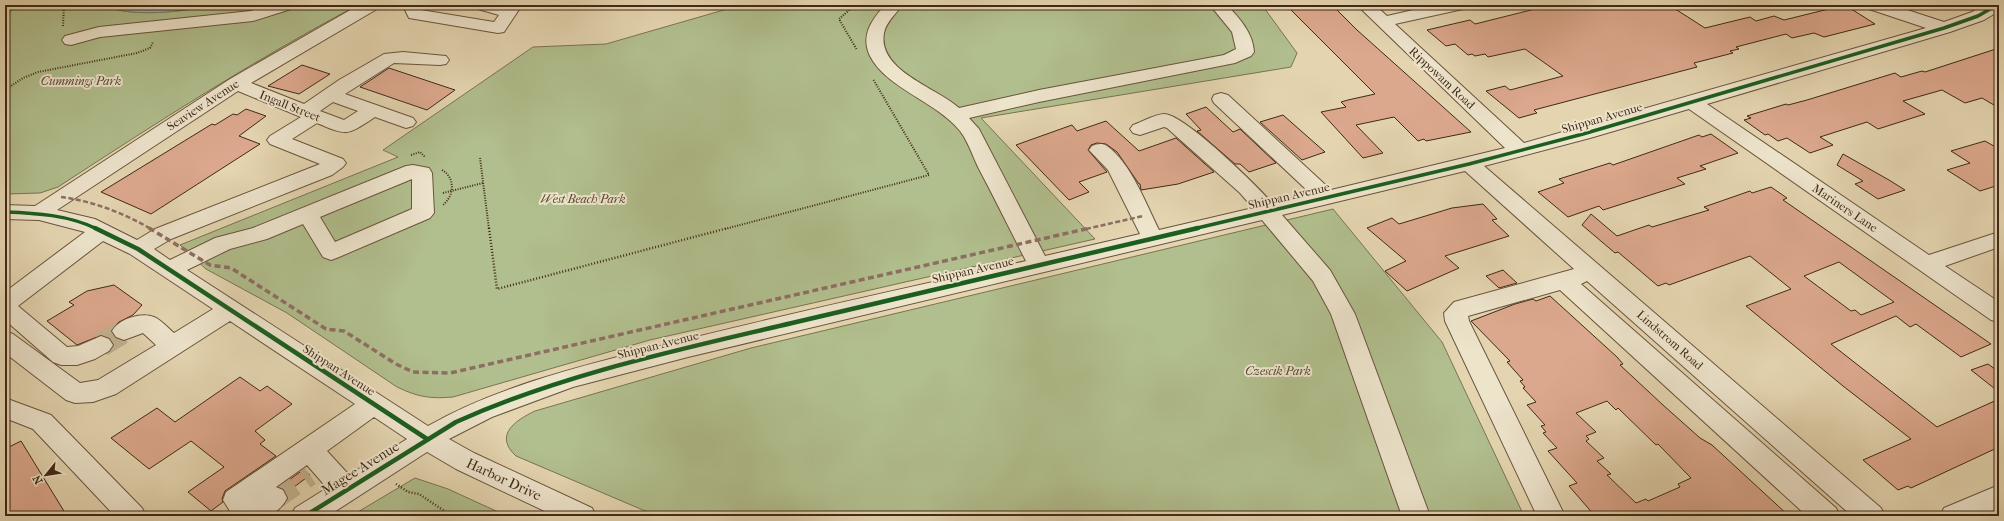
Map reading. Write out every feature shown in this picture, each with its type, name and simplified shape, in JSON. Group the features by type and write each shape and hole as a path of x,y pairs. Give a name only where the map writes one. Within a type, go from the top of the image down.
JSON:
{"street":[{"path":"72,40 99,32 253,16 285,5"},
{"name":"Seaview Avenue","path":"39,213 61,197 236,83 371,5"},
{"path":"415,5 413,10 416,14 498,28 510,9 484,5"},
{"path":"893,5 880,21 875,33 875,44 878,56 897,76 950,110 969,129 1039,265"},
{"path":"955,115 1038,96 1229,59 1245,52 1246,42 1233,21 1218,5"},
{"name":"Rippowam Road","path":"1364,5 1520,151"},
{"path":"1383,22 1457,5"},
{"path":"1875,5 1944,28"},
{"name":"Shippan Avenue","path":"5,212 39,213 87,224 102,230 138,249 427,439 456,422 483,410 576,377 695,346 1520,151 1944,28 1978,16 1996,5"},
{"path":"138,249 163,234 325,170 336,163 277,140 346,84 390,58 403,57 440,60"},
{"name":"Ingall Street","path":"236,83 345,128 373,110"},
{"path":"331,95 406,122"},
{"path":"1221,99 1326,197"},
{"name":"Mariners Lane","path":"1692,102 1999,314"},
{"path":"1140,128 1164,120 1174,124 1247,188 1322,276 1344,314 1416,516"},
{"path":"1099,150 1116,168 1153,238"},
{"name":"Lindstrom Road","path":"1469,164 1591,272 1857,513"},
{"path":"170,269 223,243 259,234 413,171 422,173 423,213 330,252 308,215"},
{"path":"5,304 102,230"},
{"path":"1927,264 1999,239"},
{"path":"1551,516 1457,321 1456,313 1462,308 1564,281 1591,272"},
{"path":"1564,281 1826,516"},
{"path":"5,308 61,356 72,358 86,354 101,345"},
{"path":"5,340 75,393 93,392 107,387 230,310"},
{"path":"124,330 136,325 148,324 173,346"},
{"path":"271,494 247,513 236,500 311,463 374,404"},
{"path":"5,408 42,422 132,516"},
{"name":"Magee Avenue","path":"305,516 427,439"},
{"name":"Harbor Drive","path":"427,439 465,461 582,516"},
{"path":"311,463 346,490"},
{"path":"1954,516 1999,496"}],"path":[{"path":"855,5 839,19 857,51"},
{"path":"480,158 497,289 929,176 872,77"},
{"path":"423,197 483,183"},
{"path":"377,470 408,492 419,494 452,516"}],"green space":[{"name":"Cummings Park","path":"5,5 104,5 114,9 141,13 172,12 211,5 358,5 243,70 58,187 40,193 5,194"},
{"name":"West Beach Park","path":"741,5 1262,5 1297,53 1291,67 981,118 1095,239 650,340 453,397 438,398 424,396 411,393 397,387 287,313 206,269 180,245 398,157 383,150 533,47 606,44"},
{"name":"Czescik Park","path":"1333,209 1442,342 1524,516 657,516 516,456 509,448 507,441 507,435 510,429 521,419 535,411 751,348"},
{"path":"415,478 448,489 507,516 351,516"}],"water":[{"path":"104,5 211,5 172,12 141,13 114,9"}],"building":[{"path":"1286,5 1332,5 1357,30 1471,132 1426,141 1424,139 1418,141 1394,117 1356,125 1383,153 1363,158 1321,112 1346,107 1341,102 1375,94"},
{"path":"1529,5 1669,5 1705,28 1750,17 1756,21 1774,16 1784,20 1845,5 1875,24 1824,37 1814,33 1792,38 1786,34 1736,47 1739,49 1730,51 1733,53 1694,63 1697,67 1534,110 1537,113 1519,118 1486,91 1505,86 1510,90 1563,76 1525,49 1488,57 1485,54 1475,56 1472,54 1468,55 1455,44 1446,46 1427,30 1470,20 1475,24 1535,9"},
{"path":"1999,48 1999,108 1982,98 1965,103 1942,90 1903,101 1925,114 1878,129 1867,122 1820,137 1833,145 1810,153 1787,138 1778,141 1768,134 1765,135 1744,120 1751,118 1747,116 1786,104 1788,105 1807,100 1895,73 1901,77 1922,71 1925,72"},
{"path":"302,65 330,74 299,94 268,86"},
{"path":"389,68 455,90 427,110 360,87"},
{"path":"1206,107 1233,132 1240,129 1276,163 1249,172 1240,164 1235,164 1197,131 1201,130 1186,114"},
{"path":"246,109 266,116 239,136 260,144 151,214 101,192 212,124 215,125 233,114 237,115"},
{"path":"1283,115 1325,152 1302,160 1260,122"},
{"path":"1106,121 1139,151 1176,138 1214,172 1178,184 1141,190 1140,184 1117,152 1106,144 1097,143 1091,145 1088,150 1107,172 1079,182 1089,192 1069,200 1016,145 1072,125 1077,131"},
{"path":"1711,134 1738,153 1700,166 1706,169 1677,178 1685,184 1603,210 1599,206 1568,217 1538,192 1564,183 1559,179 1610,163 1613,165 1699,135 1702,137"},
{"path":"1985,141 1999,149 1999,185 1980,191 1947,170 1970,163 1951,151"},
{"path":"1843,154 1905,190 1878,199 1855,184 1863,181 1837,165"},
{"path":"1771,187 1787,198 1783,200 1991,344 1961,357 1916,324 1910,327 1896,316 1831,344 1937,427 1999,399 1999,447 1911,488 1908,486 1898,490 1863,460 1911,439 1843,386 1746,306 1791,289 1750,256 1669,285 1666,283 1658,286 1618,252 1615,253 1582,225 1591,214 1617,236 1649,225 1652,227 1709,210 1704,207 1750,191 1752,193","holes":["1839,262 1894,302 1861,315 1855,310 1851,311 1804,276"]},
{"path":"1483,204 1497,219 1492,220 1509,236 1445,256 1459,268 1407,291 1385,271 1406,261 1367,228 1392,218 1399,224 1452,208"},
{"path":"1503,270 1517,283 1499,288 1486,276"},
{"path":"114,285 142,305 133,315 119,322 111,330 115,338 122,341 114,345 110,338 102,335 77,345 47,321 74,305 69,302 87,291"},
{"path":"1550,296 1617,357 1623,364 1620,365 1663,405 1700,438 1712,445 1789,516 1595,516 1569,486 1577,483 1548,451 1557,448 1543,433 1546,432 1541,426 1545,425 1527,405 1536,402 1523,388 1525,387 1520,381 1523,380 1507,362 1510,361 1471,321 1515,304 1533,299 1536,301","holes":["1607,401 1616,410 1618,408 1656,445 1658,444 1691,478 1678,484 1680,487 1648,501 1646,499 1636,503 1607,475 1611,474 1597,461 1604,458 1586,441 1589,439 1586,436 1596,432 1576,413"]},
{"path":"1988,364 1999,372 1999,392 1971,370"},
{"path":"240,377 260,391 267,386 292,404 255,431 265,440 260,444 276,456 225,491 222,499 223,502 211,511 188,492 224,467 191,441 149,469 111,438 157,408 175,422"},
{"path":"21,441 67,516 5,516 5,449"},
{"path":"303,470 310,475 286,493 284,489 279,487"}],"tunnel":[{"path":"101,345 124,331"},
{"path":"274,498 309,474"}],"marked path":[{"path":"61,197 76,199 131,217 210,265 231,268 326,329 344,331 396,364 413,372 450,373 1143,216"}],"cycle path":[{"path":"305,516 456,422 483,410 569,379 688,348 1469,164 1583,134 1944,28 1978,16 1997,5"},
{"path":"5,212 39,213 87,224 138,249 427,439"}]}
